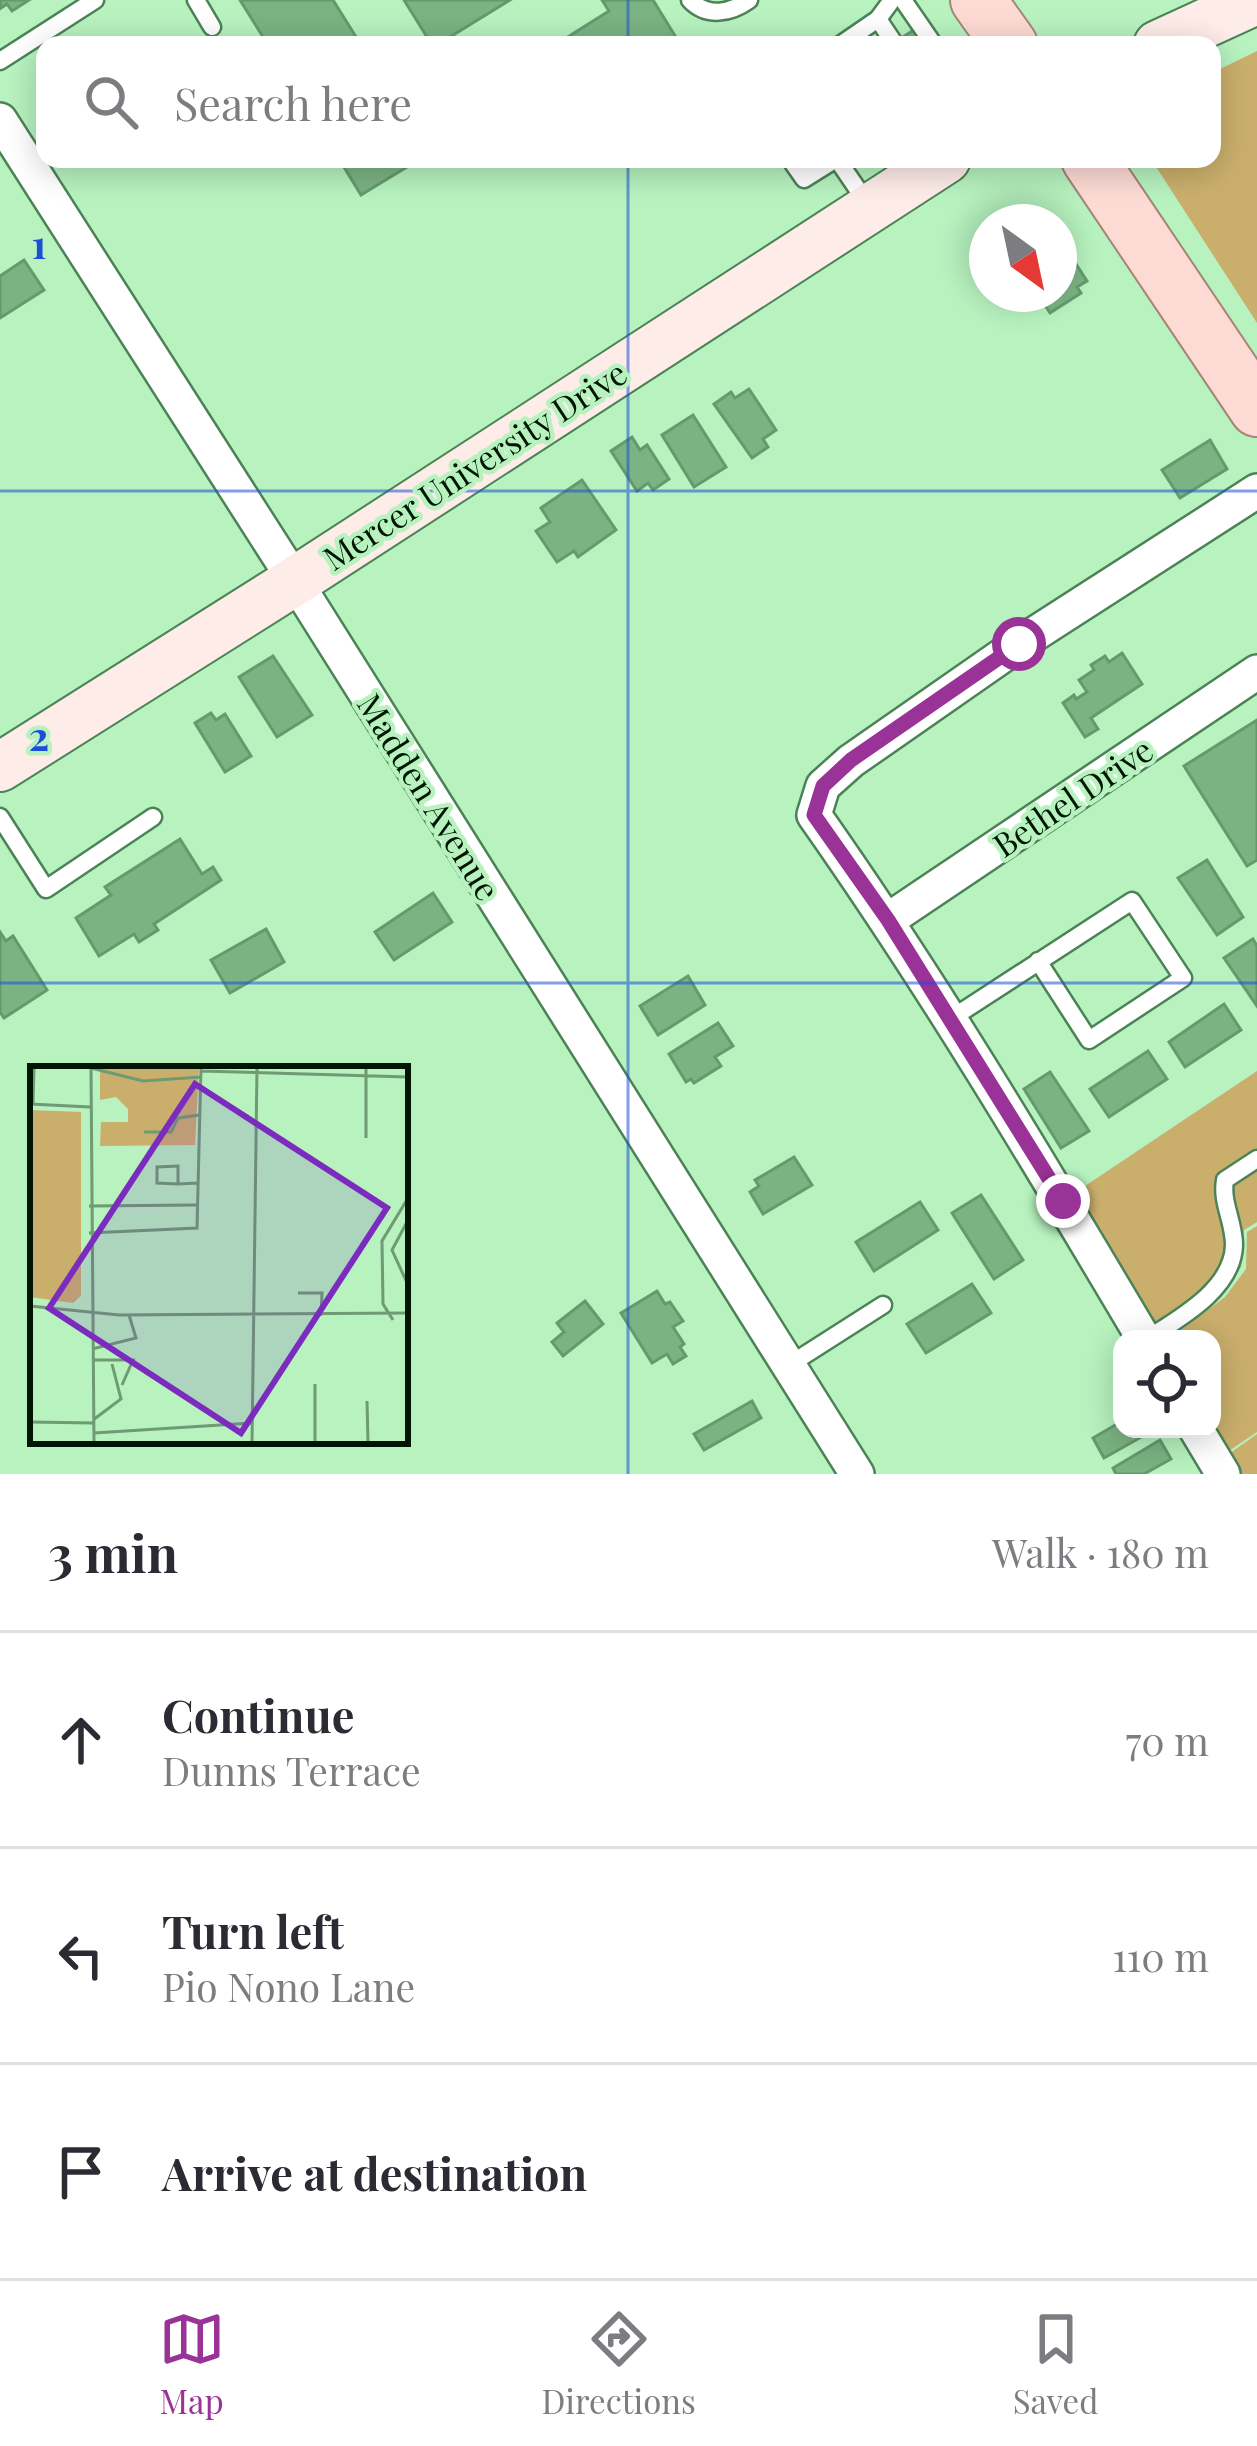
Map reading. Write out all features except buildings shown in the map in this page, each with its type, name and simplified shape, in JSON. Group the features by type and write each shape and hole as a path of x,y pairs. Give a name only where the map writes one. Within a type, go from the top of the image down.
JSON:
{"main road":[{"path":"978,0 1004,36"},
{"path":"1170,36 1206,10 1256,0"},
{"name":"Mercer University Drive","path":"0,767 295,581 925,168"},
{"path":"1095,168 1257,410"}],"street":[{"name":"Madden Avenue","path":"0,120 857,1474"},
{"path":"1141,1330 888,920 814,815 823,786 851,760 1019,644 1257,491"},
{"name":"Bethel Drive","path":"888,920 1257,672"},
{"path":"1201,1438 1222,1474"}],"lane":[{"path":"39,36 95,0"},
{"path":"196,0 212,26"},
{"path":"691,0 698,8 717,13 749,0"},
{"path":"853,36 878,19 892,0"},
{"path":"903,0 928,36"},
{"path":"878,19 889,36"},
{"path":"0,61 36,38"},
{"path":"796,168 804,179 822,168"},
{"path":"843,168 870,206"},
{"path":"0,817 46,889 153,817"},
{"path":"949,1021 1037,961 1132,901 1183,978 1089,1040 1037,961"},
{"path":"1159,1330 1208,1295 1231,1264 1234,1244 1222,1195 1225,1180 1257,1159"},
{"path":"789,1365 883,1305"}],"shaded area":[{"path":"1257,51 1257,323 1157,168 1221,168 1221,69"},
{"path":"1257,1071 1257,1222 1244,1230 1241,1267 1223,1294 1172,1330 1154,1330 1076,1192"},
{"path":"1257,1226 1257,1432 1226,1453 1217,1438 1221,1438 1221,1330 1181,1330 1225,1297 1246,1269 1247,1232"},
{"path":"1257,1434 1257,1474 1238,1474 1226,1456"}],"route":[{"path":"1019,644 851,760 823,786 814,815 888,920 1063,1201"}]}
